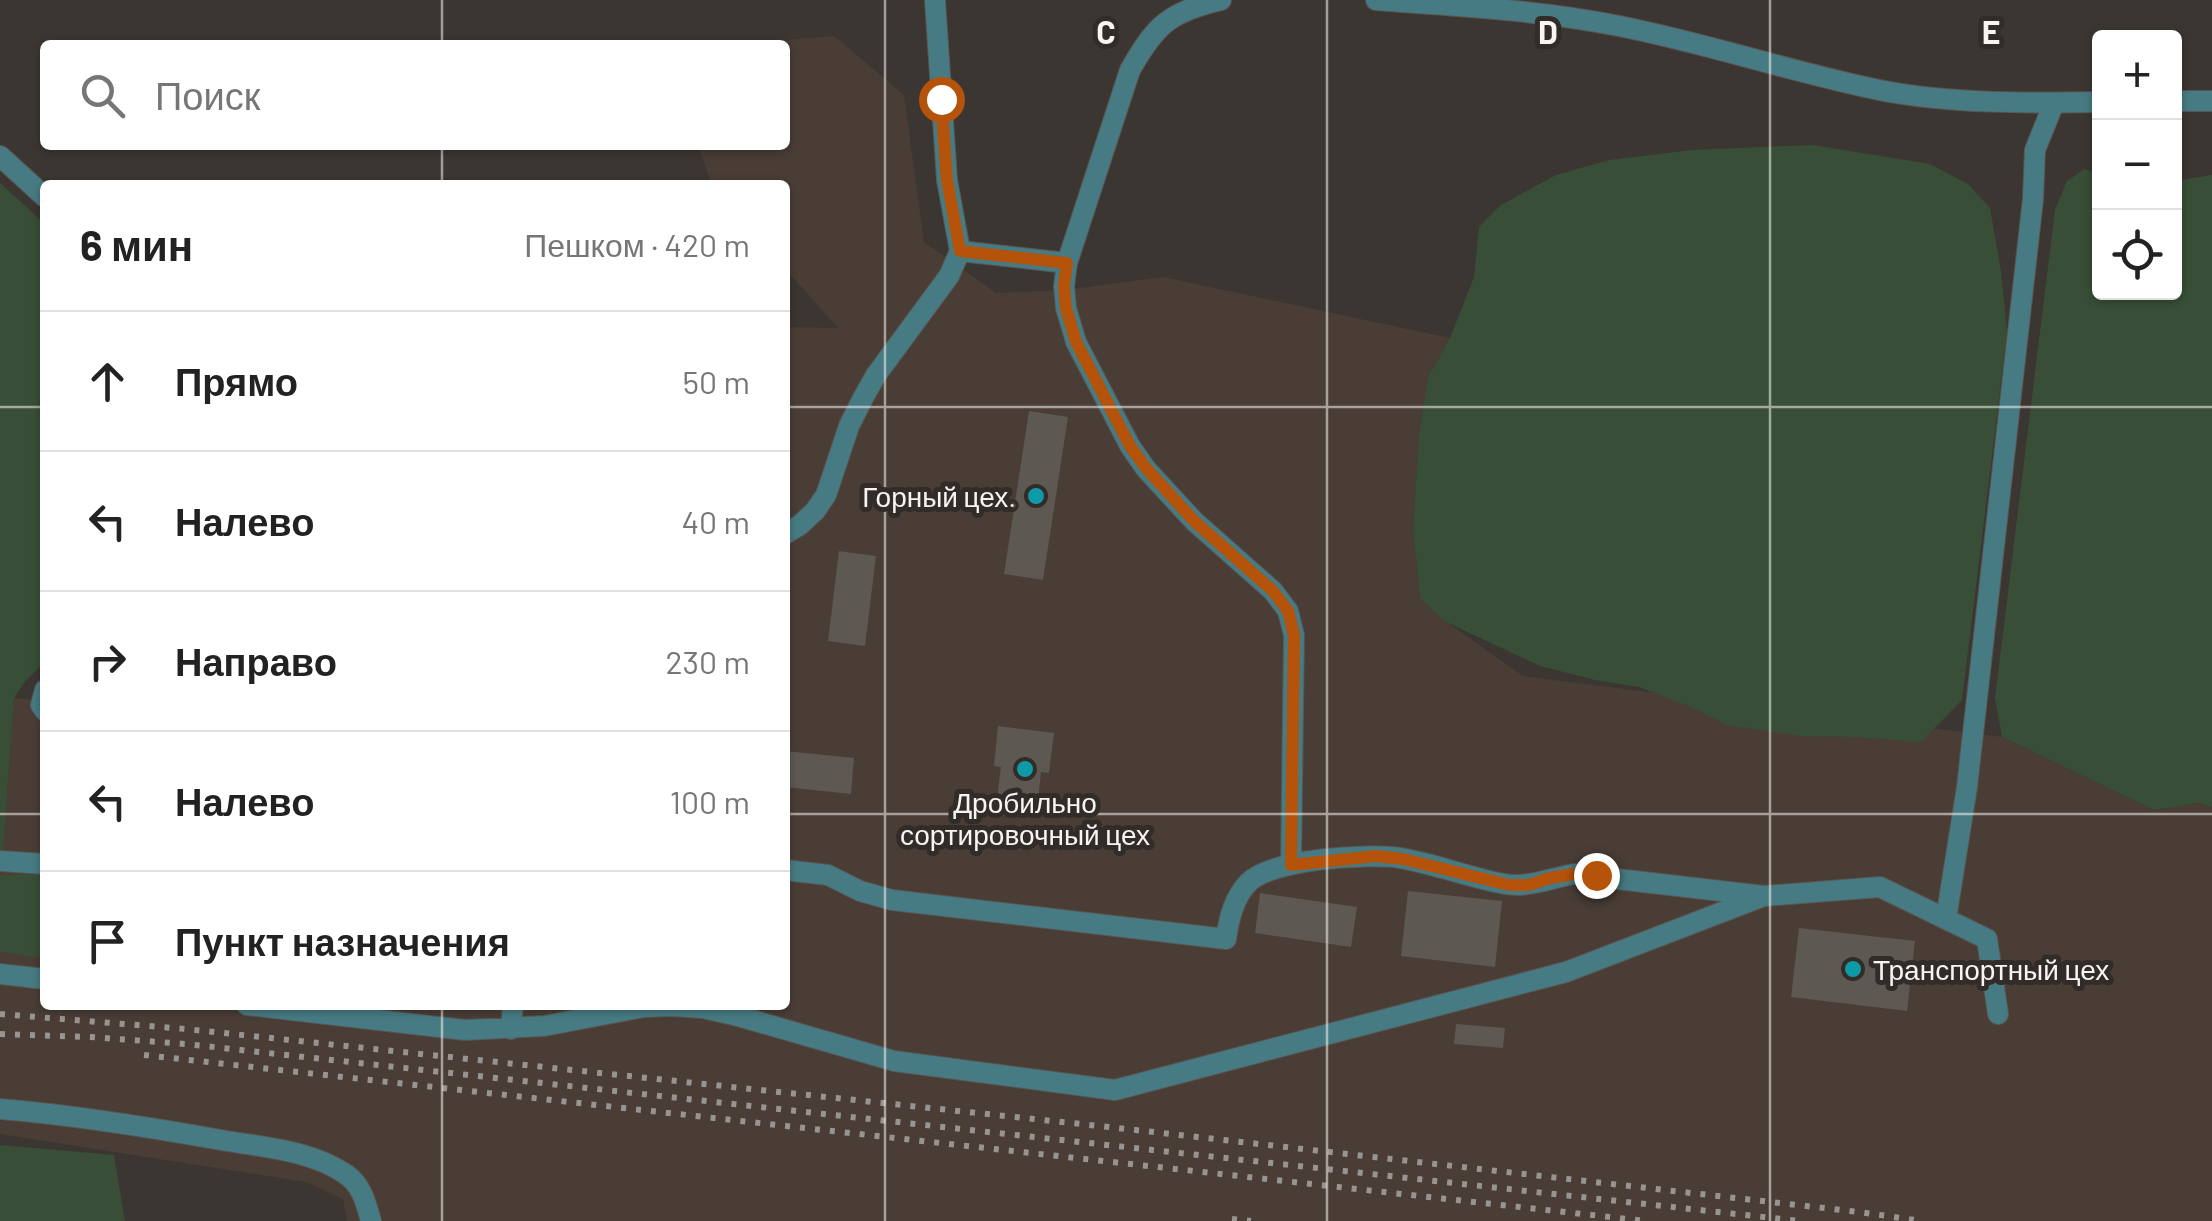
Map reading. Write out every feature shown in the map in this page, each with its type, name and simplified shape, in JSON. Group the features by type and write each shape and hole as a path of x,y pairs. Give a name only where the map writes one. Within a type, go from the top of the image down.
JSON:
{"lane":[{"path":"790,531 816,511 826,494 848,426 863,398 949,276 960,251 947,180 935,0"},
{"path":"1221,0 1174,15 1154,32 1130,70 1067,263 1064,286 1076,342 1130,446 1194,521 1273,591 1288,611 1294,635 1291,865"},
{"path":"1376,0 1578,18 1880,90 1935,98 2092,102"},
{"path":"2182,101 2212,102"},
{"path":"1946,918 1967,787 2031,219 2035,150 2054,103"},
{"path":"0,156 40,192"},
{"path":"960,251 1067,263"},
{"path":"790,871 828,875 892,900 1226,939 1235,902 1259,874 1291,865 1376,856 1509,885 1585,875 1764,896 1880,887 1987,938 1998,1014"},
{"path":"0,861 40,864"},
{"path":"712,1010 894,1061 1114,1090 1566,972 1764,896"},
{"path":"0,974 40,979"},
{"path":"291,1010 465,1030 544,1026 628,1010"},
{"path":"511,1029 513,1010"},
{"path":"0,1109 131,1124 286,1151 345,1173 359,1186 371,1221"}],"shaded area":[{"path":"834,36 904,95 924,242 996,293 1066,290 1163,277 1450,338 1428,377 1419,435 1413,529 1420,598 1445,621 1523,676 2002,737 2154,810 2199,803 2212,807 2212,1221 347,1221 343,1199 306,1182 0,1134 0,851 14,698 40,701 40,1010 790,1010 790,327 838,328 790,274 790,180 710,180 700,150 790,150 790,40 784,40"}],"green space":[{"path":"1813,145 1930,164 1968,184 1990,208 2007,333 1962,700 1921,742 1801,736 1727,725 1639,687 1540,666 1444,621 1420,598 1413,529 1419,435 1428,377 1450,338 1474,277 1479,227 1501,205 1556,175 1609,160 1692,150"},
{"path":"2085,169 2092,172 2092,300 2182,300 2182,180 2212,175 2212,807 2199,803 2154,810 2002,737 1995,698 2055,210 2067,181"},
{"path":"0,183 40,219 40,667 14,698 3,852"},
{"path":"40,874 40,957 0,952 0,875"},
{"path":"0,1145 114,1155 125,1221 0,1221"}],"building":[{"name":"Горный цех.","path":"1029,411 1068,417 1043,580 1004,574"},
{"path":"839,551 876,556 865,646 828,641"},
{"name":"Дробильно сортировочный цех","path":"998,726 1054,733 1049,773 1041,772 1037,811 996,806 1001,767 994,766"},
{"path":"790,752 854,758 851,794 790,788"},
{"path":"1408,891 1502,901 1495,967 1401,956"},
{"path":"1260,893 1357,907 1351,947 1255,933"},
{"name":"Транспортный цех","path":"1799,928 1915,941 1907,1011 1791,997"},
{"path":"1456,1024 1505,1028 1503,1048 1454,1044"}],"railway":[{"path":"0,1014 186,1029 1109,1127 1922,1221"},
{"path":"0,1034 186,1044 1800,1221"},
{"path":"144,1055 1646,1221"},
{"path":"1232,1219 1251,1221"}],"place":[{"name":"Горный цех.","path":"1036,496"},
{"name":"Дробильно сортировочный цех","path":"1025,769"},
{"name":"Транспортный цех","path":"1853,969"}],"route":[{"path":"941,99 947,180 960,251 1067,263 1066,308 1076,342 1130,446 1194,521 1273,591 1288,611 1294,635 1291,865 1376,856 1509,885 1529,885 1574,874 1596,875"}]}
